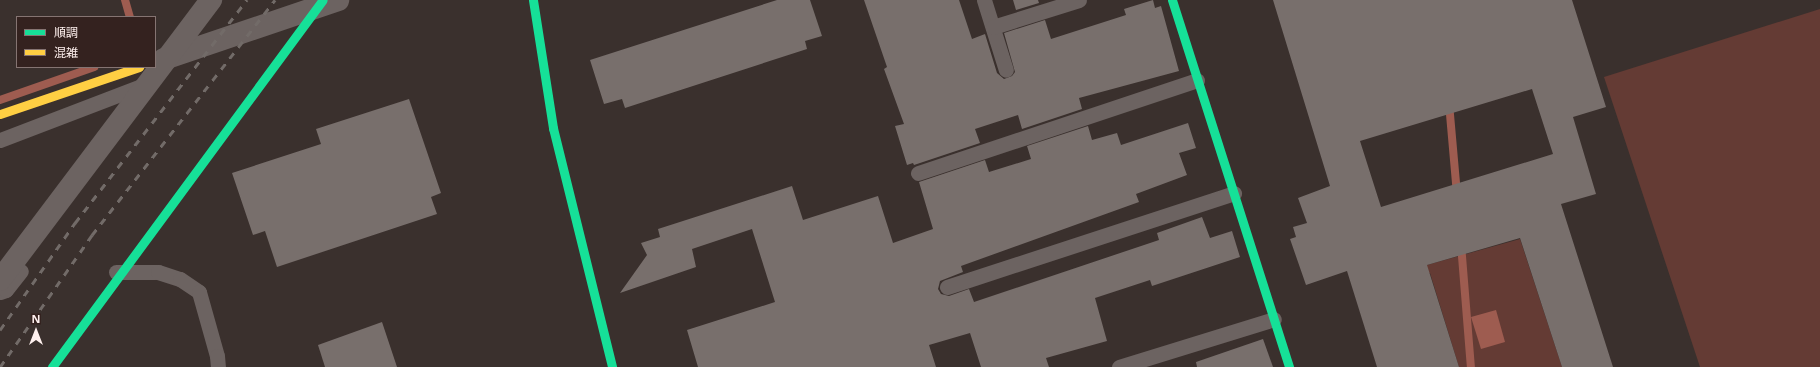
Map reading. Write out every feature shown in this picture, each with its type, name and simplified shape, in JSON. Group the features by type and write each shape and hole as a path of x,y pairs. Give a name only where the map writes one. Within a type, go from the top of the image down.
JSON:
{"street":[{"path":"160,60 211,0"},
{"path":"160,60 320,3 338,0"},
{"path":"533,0 553,128 612,367"},
{"path":"1174,1 1197,80 1289,367"},
{"path":"52,367 320,3"},
{"path":"0,280 142,76 151,68"},
{"path":"0,114 142,76"}],"lane":[{"path":"984,0 1006,70"},
{"path":"993,27 1079,0"},
{"path":"0,140 142,76"},
{"path":"918,172 1197,80"},
{"path":"947,287 1234,193"},
{"path":"0,292 6,290 32,255"},
{"path":"65,334 114,272 158,272 180,279 199,292 217,356 218,367"},
{"path":"1119,367 1274,320"}],"shaded area":[{"path":"1820,9 1820,367 1700,367 1604,77"},
{"path":"1520,239 1562,367 1459,367 1430,273 1411,278 1409,270"},
{"path":"1496,310 1505,342 1481,349 1471,317"}],"building":[{"path":"777,0 810,0 822,36 805,41 807,49 625,108 622,99 604,104 590,60"},
{"path":"864,0 959,0 972,39 985,34 997,73 1004,79 1012,76 1015,72 1004,33 1045,20 1051,39 1126,15 1124,9 1153,0 1155,8 1161,6 1179,71 1079,98 1082,109 1022,129 1018,115 975,129 980,143 914,165 913,163 907,165 895,126 904,124 884,69 887,67"},
{"path":"1013,0 1038,0 1039,3 1016,10"},
{"path":"1273,0 1572,0 1606,107 1573,117 1596,194 1561,204 1613,367 1562,367 1520,238 1427,265 1459,367 1377,367 1347,271 1306,285 1290,239 1296,237 1293,227 1307,223 1298,198 1330,186","holes":["1532,89 1553,154 1381,207 1360,141"]},
{"path":"409,99 441,193 431,197 437,214 277,267 265,231 253,235 232,173 321,144 316,129"},
{"path":"1188,123 1196,148 1179,153 1187,175 1136,194 1139,202 961,266 963,272 940,281 938,289 941,294 949,296 969,289 974,302 1159,240 1157,233 1202,217 1210,238 1232,231 1240,257 1152,286 1150,280 1095,298 1107,341 1046,358 1049,367 981,367 970,333 929,345 936,367 698,367 687,330 775,302 752,229 692,249 696,267 620,293 647,255 641,243 660,237 658,229 792,186 803,220 878,196 893,243 933,229 919,182 985,160 989,172 1031,159 1027,146 1088,126 1092,140 1117,133 1121,145"},
{"path":"382,322 397,367 325,367 318,345"},
{"path":"1263,339 1273,367 1197,367 1196,362"}],"waterway":[{"path":"125,0 130,16"},
{"path":"0,100 91,68"},
{"path":"1449,103 1457,195"},
{"path":"1461,244 1471,367"}],"railway":[{"path":"0,330 75,223 247,0"},
{"path":"0,367 92,235 275,0"}],"traffic: fast":[{"path":"52,367 323,0"},
{"path":"533,0 553,128 612,367"},
{"path":"1172,0 1289,367"}],"traffic: slow":[{"path":"0,114 136,68"}]}
